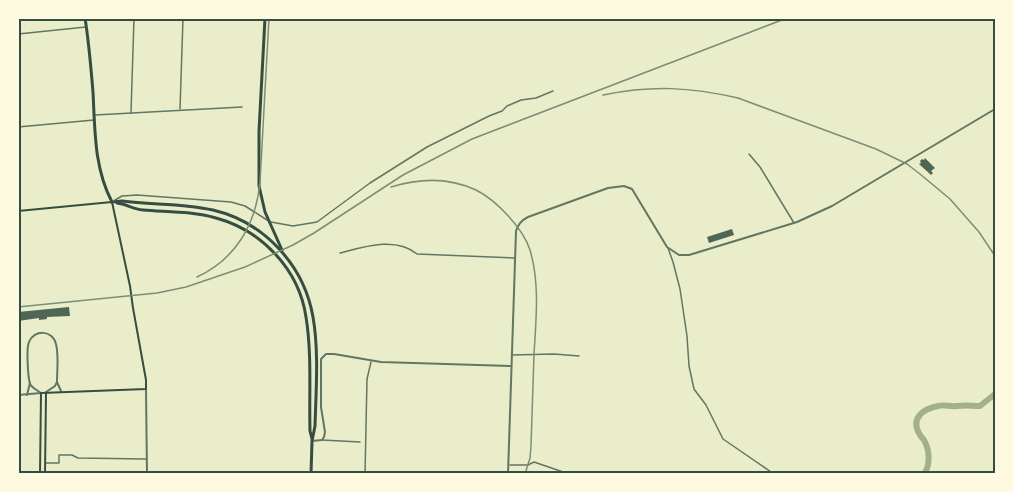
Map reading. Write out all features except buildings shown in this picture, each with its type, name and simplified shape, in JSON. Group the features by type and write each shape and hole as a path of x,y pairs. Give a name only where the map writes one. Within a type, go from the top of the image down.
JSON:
{"main road":[{"path":"40,474 40,393 146,389 130,286 112,202 99,168 86,18"},
{"path":"265,18 258,159 259,186 265,212 284,255"},
{"path":"18,211 122,201 213,210 238,219 260,231 284,255 301,279 313,316 315,422 311,474"},
{"path":"112,202 137,209 211,216 241,228 278,257 290,273 303,301 309,347 312,441"},
{"path":"45,474 46,393"}],"street":[{"path":"131,113 134,18"},
{"path":"180,110 183,18"},
{"path":"18,34 87,27"},
{"path":"112,202 122,196 137,195 231,202 245,206 273,222 293,226 312,223 427,147 502,111 510,104 553,91"},
{"path":"94,115 242,107"},
{"path":"667,247 685,256 794,223 832,206 995,109"},
{"path":"18,127 94,120"},
{"path":"749,154 760,167 794,223"},
{"path":"508,474 517,230 520,223 528,217 608,188 624,186 633,191 667,247 673,262 680,289 694,389 706,405 723,439 774,474"},
{"path":"340,253 384,244 408,248 417,254 516,258"},
{"path":"27,395 30,383 29,340 37,333 43,332 53,336 56,342 57,382 61,391"},
{"path":"322,440 325,434 321,396 321,363 323,356 328,354 371,361 512,366"},
{"path":"512,355 554,354 579,357"},
{"path":"365,474 367,379 371,361"},
{"path":"46,393 57,382"},
{"path":"30,383 40,393"},
{"path":"146,389 147,474"},
{"path":"18,395 40,393"},
{"path":"312,441 360,442"},
{"path":"45,463 59,463 59,455 72,455 78,458 147,459"},
{"path":"509,465 528,465 534,462 569,474"}],"waterway":[{"path":"924,474 928,454 927,446 917,429 919,416 932,407 940,405 980,406 995,394"}],"railway":[{"path":"197,277 211,269 233,250 249,226 254,212 260,182 269,18"},
{"path":"18,307 157,293 186,287 245,267 293,245 403,175 472,139 787,18"},
{"path":"603,95 655,89 720,94 738,98 876,149 907,164 950,199 979,232 995,256"},
{"path":"391,187 434,180 455,183 476,190 500,208 515,224 530,250 535,275 536,302 531,446 525,474"}]}
